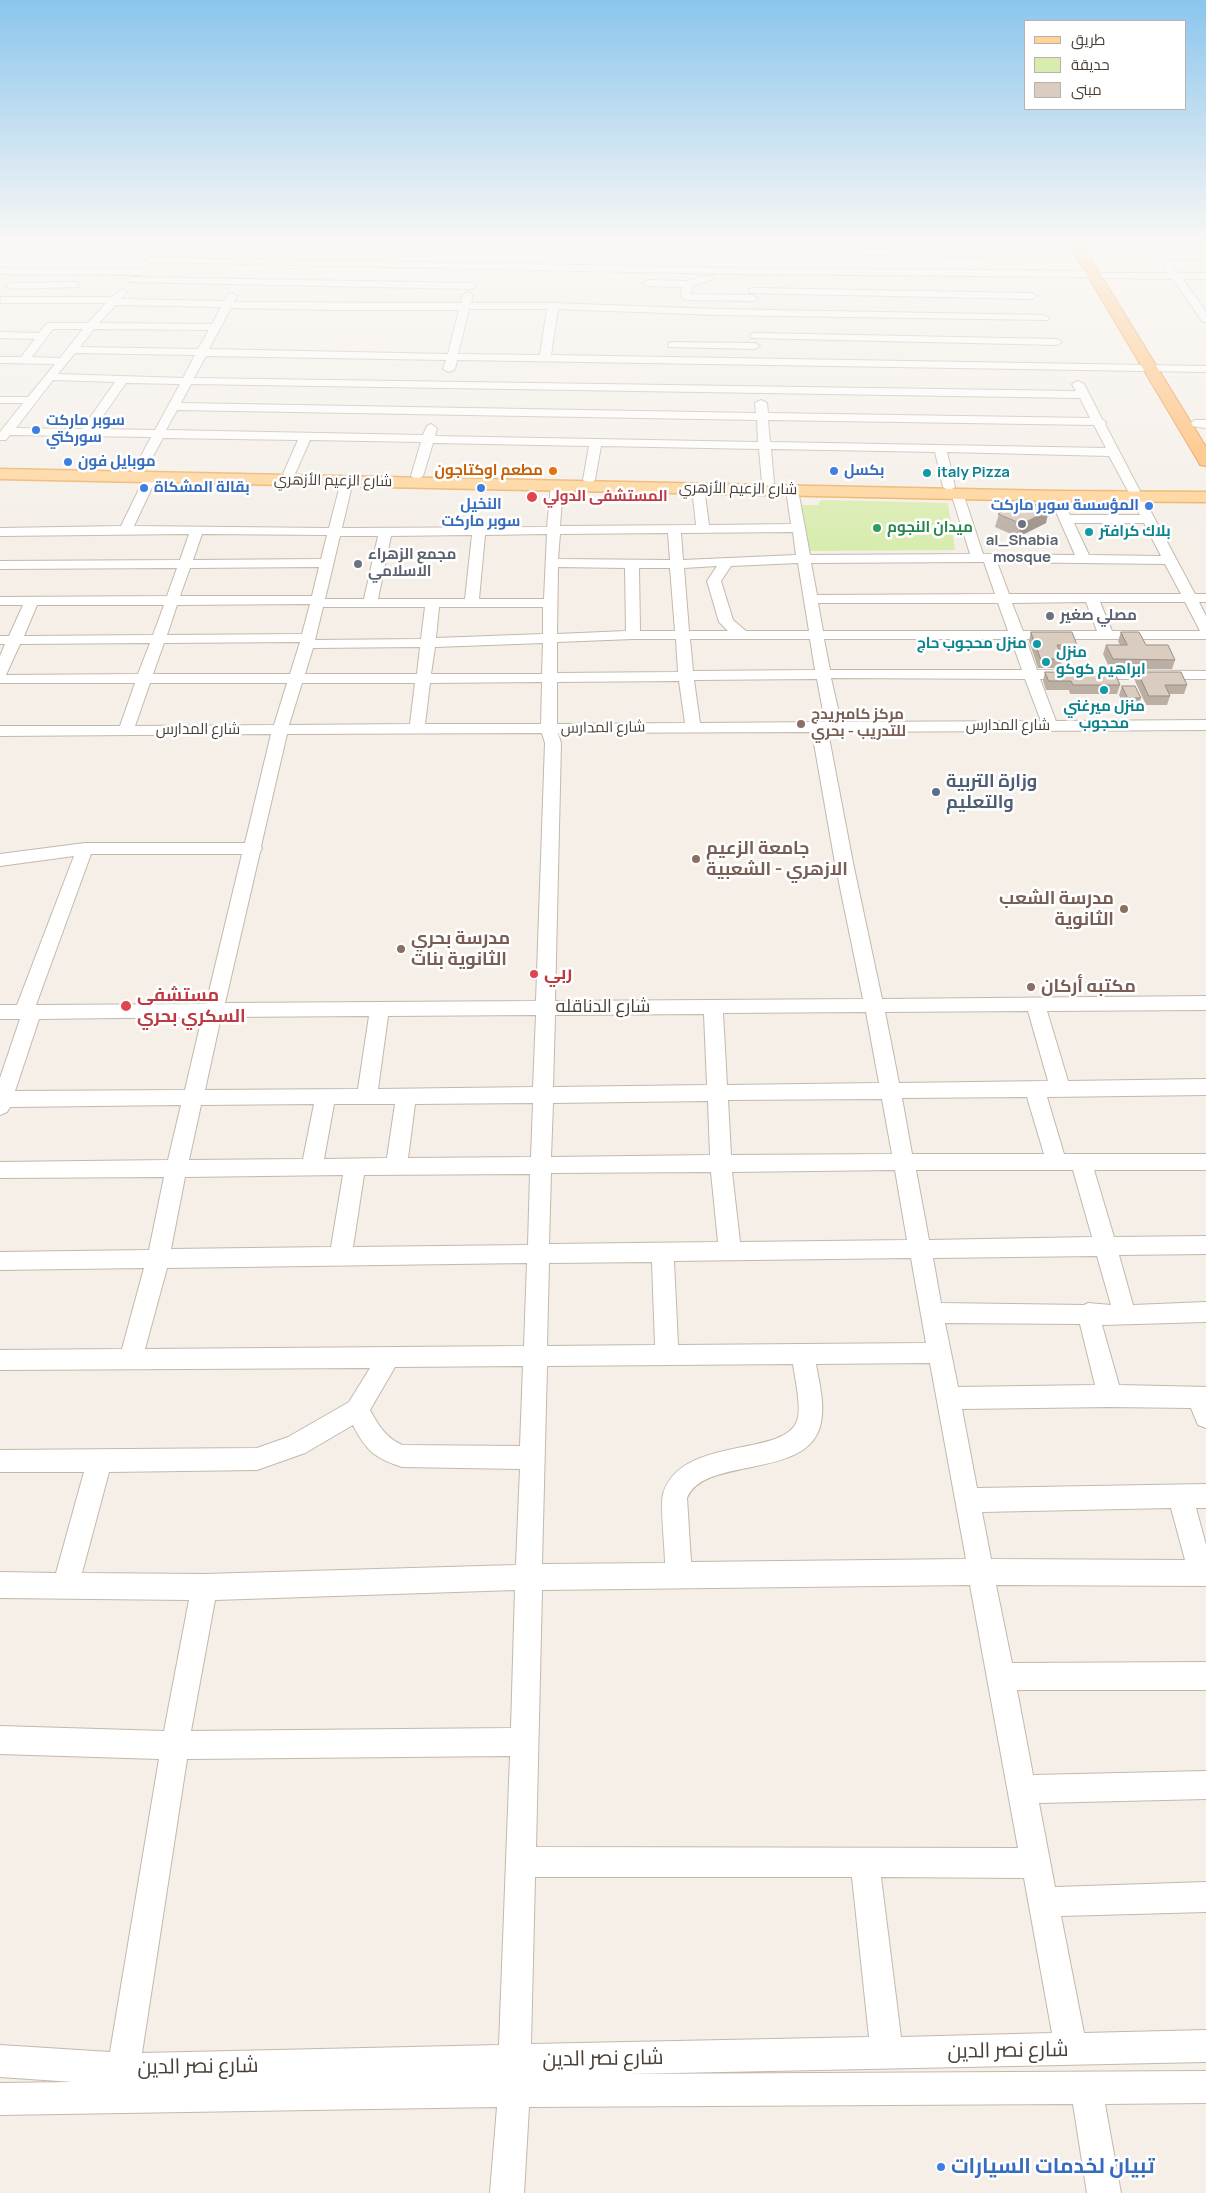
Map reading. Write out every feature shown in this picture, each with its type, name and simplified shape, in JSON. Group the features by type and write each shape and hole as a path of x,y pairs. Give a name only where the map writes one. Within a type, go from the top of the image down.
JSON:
{"highway":[{"path":"1141,345 1206,461"},
{"path":"1155,368 1200,424 1206,441"}],"main road":[{"name":"شارع الزعيم الأزهري","path":"0,468 347,481 792,490 953,490 1055,496 1206,491"},
{"name":"شارع الزعيم الأزهري","path":"0,474 417,476 1206,497"}],"street":[{"path":"24,360 36,345"},
{"path":"3,436 76,345"},
{"path":"126,530 158,434 206,345"},
{"path":"417,476 455,345"},
{"path":"548,396 551,345"},
{"path":"669,361 673,345"},
{"path":"755,345 768,484"},
{"path":"896,345 974,393 1100,422"},
{"path":"871,405 910,345"},
{"path":"51,376 187,381 302,395 440,398 548,396 651,415 765,445 871,405 974,393 1052,345"},
{"path":"1059,345 1100,422 1147,519 1206,629"},
{"path":"1070,345 1155,368 1206,369"},
{"path":"72,350 452,357 548,396 596,442"},
{"path":"286,436 319,355"},
{"path":"0,360 63,361"},
{"path":"3,436 85,433 428,439 603,374 669,361 759,376 871,405 940,448 1115,452"},
{"path":"603,374 651,415 762,416 974,393 1084,395"},
{"path":"174,406 302,395 440,398 548,396 603,374"},
{"path":"596,442 651,415 759,376 871,405"},
{"path":"85,433 123,379"},
{"path":"974,393 992,449"},
{"path":"0,400 32,400"},
{"path":"289,474 306,437"},
{"path":"589,480 596,442"},
{"path":"940,448 953,490 1003,598 1050,726"},
{"path":"131,1359 158,1259 176,1169 254,848 280,730 318,602 333,531 347,481"},
{"path":"507,2193 514,2091 544,1095 553,743 549,729 549,639 551,563 557,485"},
{"path":"698,488 702,529"},
{"path":"792,490 823,674 827,727 844,863 874,1005 1071,2050"},
{"path":"1055,496 1084,559"},
{"path":"1064,519 1147,519"},
{"path":"0,548 4,532 197,530 385,532 799,528"},
{"path":"126,730 197,530"},
{"path":"674,530 686,676 693,726"},
{"path":"472,603 480,531"},
{"path":"370,603 385,532"},
{"path":"551,563 676,564 804,559 983,558 1170,560"},
{"path":"727,561 714,581 726,622 742,635"},
{"path":"0,564 326,563"},
{"path":"632,564 633,635"},
{"path":"1091,598 1106,634"},
{"path":"810,599 1206,598"},
{"path":"0,673 32,600"},
{"path":"0,601 173,600 550,603"},
{"path":"417,729 433,603"},
{"path":"0,640 158,639 427,643 633,635 1206,635"},
{"path":"0,678 550,678 823,674 1206,675"},
{"name":"شارع المدارس","path":"0,731 549,729 693,726 738,729 1206,725"},
{"path":"0,860 85,849 254,848"},
{"path":"85,849 28,1012 1,1103 325,1096 1206,1087"},
{"path":"1035,1004 1060,1089"},
{"name":"شارع الدناقله","path":"0,1012 1035,1004 1205,1006"},
{"path":"713,1006 721,1164 730,1251"},
{"path":"367,1096 379,1009"},
{"path":"1035,1089 1056,1161"},
{"path":"312,1168 325,1096"},
{"path":"396,1167 406,1096"},
{"path":"1081,1161 1125,1315"},
{"path":"0,1170 904,1162 1206,1162"},
{"path":"341,1256 355,1168"},
{"path":"0,1261 1206,1245"},
{"path":"663,1252 667,1355"},
{"path":"932,1313 1088,1313 1125,1315 1206,1312"},
{"path":"1088,1313 1110,1396"},
{"path":"0,1360 940,1353"},
{"path":"678,1575 675,1495 681,1480 704,1468 781,1449 800,1437 808,1427 810,1416 803,1354"},
{"path":"0,1460 257,1459 275,1456 357,1410 389,1357"},
{"path":"948,1398 1110,1396 1204,1404"},
{"path":"357,1410 377,1444 387,1452 402,1456 532,1458"},
{"path":"66,1585 100,1459"},
{"path":"968,1500 1206,1496"},
{"path":"0,1586 204,1587 529,1577 678,1575 981,1572 1203,1573 1180,1497"},
{"path":"123,2069 175,1745 204,1587"},
{"path":"1001,1677 1206,1676"},
{"path":"0,1740 175,1745 524,1742"},
{"path":"1022,1789 1206,1784"},
{"path":"520,1862 1036,1863"},
{"path":"865,1864 887,2054"},
{"path":"1043,1902 1206,1898"},
{"name":"شارع نصر الدين","path":"0,2061 123,2069 1206,2046"},
{"path":"1086,2088 1104,2193"},
{"name":"شارع نصر الدين","path":"0,2099 514,2091 1206,2088"}],"green space":[{"name":"ميدان النجوم","path":"821,500 948,503 955,550 807,551 799,505 818,505"}],"building":[{"path":"1021,498 1049,510 1022,524 998,514 1003,511 1000,510"},
{"path":"1031,632 1072,632 1077,645 1057,645 1063,659 1041,659"},
{"path":"1121,632 1139,632 1146,645 1168,645 1175,660 1113,659 1106,645 1127,645"},
{"path":"1045,672 1115,673 1120,685 1073,685 1071,681 1049,681"},
{"path":"1138,672 1181,672 1187,685 1165,685 1170,696 1149,696"},
{"path":"1122,686 1135,686 1141,698 1128,698"}],"place":[{"name":"سوبر ماركت سوركتي","path":"36,430"},
{"name":"موبايل فون","path":"68,462"},
{"name":"مطعم اوكتاجون","path":"553,471"},
{"name":"بكسل","path":"834,471"},
{"name":"italy Pizza","path":"927,473"},
{"name":"بقالة المشكاة","path":"144,488"},
{"name":"النخيل سوبر ماركت","path":"481,488"},
{"name":"المستشفى الدولي","path":"532,497"},
{"name":"المؤسسة سوبر ماركت","path":"1149,506"},
{"name":"al_Shabia mosque","path":"1022,524"},
{"name":"ميدان النجوم","path":"877,528"},
{"name":"بلاك كرافتر","path":"1089,532"},
{"name":"مجمع الزهراء الاسلامي","path":"358,564"},
{"name":"مصلي صغير","path":"1050,616"},
{"name":"منزل محجوب حاج","path":"1037,644"},
{"name":"منزل ابراهيم كوكو","path":"1046,662"},
{"name":"منزل ميرغني محجوب","path":"1104,690"},
{"name":"مركز كامبريدج للتدريب - بحري","path":"801,724"},
{"name":"وزارة التربية والتعليم","path":"936,792"},
{"name":"جامعة الزعيم الازهري - الشعبية","path":"696,859"},
{"name":"مدرسة الشعب الثانوية","path":"1124,909"},
{"name":"مدرسة بحري الثانوية بنات","path":"401,949"},
{"name":"ربي","path":"534,974"},
{"name":"مكتبه أركان","path":"1031,987"},
{"name":"مستشفى السكري بحري","path":"126,1006"},
{"name":"تبيان لخدمات السيارات","path":"941,2167"}]}
